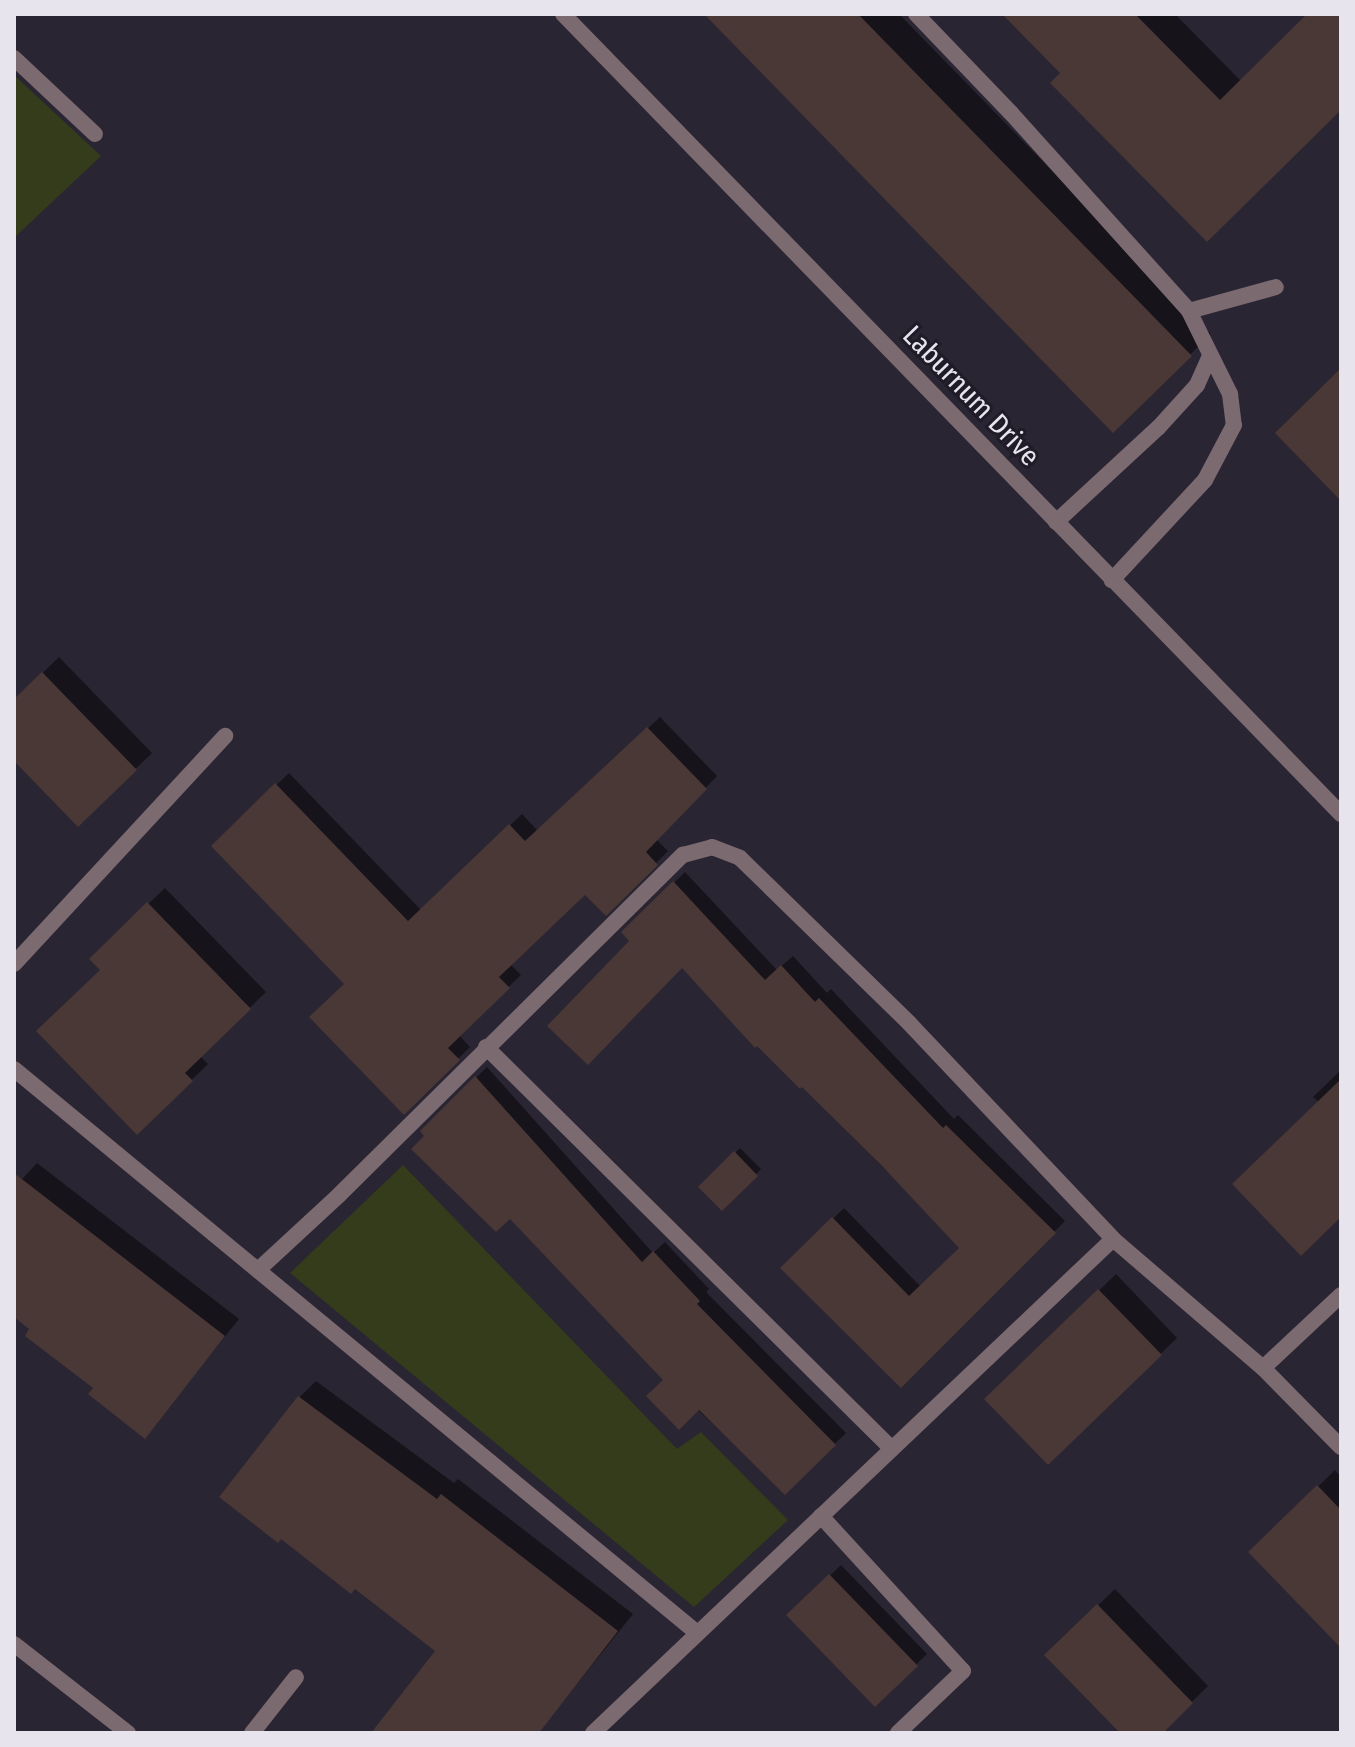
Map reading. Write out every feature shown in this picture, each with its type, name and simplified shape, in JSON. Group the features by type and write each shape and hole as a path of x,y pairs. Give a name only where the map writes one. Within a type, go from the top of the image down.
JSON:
{"street":[{"name":"Laburnum Drive","path":"563,14 1341,814"},
{"path":"916,14 1011,113 1189,311 1230,394 1234,425 1205,480 1112,580"},
{"path":"14,58 95,134"},
{"path":"1189,311 1276,287"},
{"path":"1056,522 1158,428 1197,385 1210,356"},
{"path":"14,964 225,736"},
{"path":"258,1270 339,1195 683,855 712,847 740,858 909,1023 1113,1239 1263,1368 1341,1447"},
{"path":"486,1047 892,1449"},
{"path":"14,1069 696,1632"},
{"path":"593,1733 1113,1239"},
{"path":"1263,1368 1341,1295"},
{"path":"821,1516 963,1671 898,1733"},
{"path":"14,1644 128,1733"},
{"path":"252,1733 296,1677"}],"green space":[{"path":"14,75 101,156 14,238"},
{"path":"403,1165 677,1449 701,1432 788,1520 694,1607 290,1273"}],"building":[{"path":"704,14 858,14 1192,356 1113,433"},
{"path":"1002,14 1135,14 1220,100 1307,14 1341,14 1341,110 1207,242 1050,83 1060,73"},
{"path":"1341,368 1341,501 1275,433"},
{"path":"42,672 137,770 78,827 14,761 14,699"},
{"path":"647,727 707,789 646,852 658,865 606,916 585,895 499,977 510,988 448,1048 460,1060 404,1115 309,1017 344,984 211,846 275,783 408,921 509,824 525,841"},
{"path":"673,881 765,980 781,965 815,1002 819,998 943,1128 946,1125 1056,1233 901,1388 780,1268 832,1217 909,1296 959,1248 882,1166 802,1087 800,1089 757,1046 755,1048 682,968 588,1065 547,1026 629,941 621,932"},
{"path":"147,902 251,1009 185,1073 193,1081 137,1135 36,1031 100,970 89,959"},
{"path":"475,1076 642,1262 653,1251 700,1301 697,1304 836,1445 785,1495 699,1410 679,1430 646,1396 663,1380 510,1219 496,1232 411,1149 424,1136 420,1131"},
{"path":"1341,1079 1341,1217 1301,1256 1232,1184"},
{"path":"734,1151 758,1176 722,1211 698,1187"},
{"path":"14,1173 225,1336 145,1439 88,1394 93,1388 25,1336 29,1329 14,1317"},
{"path":"1098,1289 1162,1355 1048,1465 984,1399"},
{"path":"298,1396 437,1499 441,1494 618,1631 539,1733 371,1733 435,1651 355,1589 351,1594 281,1539 278,1543 219,1497"},
{"path":"1317,1485 1341,1510 1341,1648 1248,1552"},
{"path":"829,1574 918,1666 875,1707 786,1615"},
{"path":"1097,1604 1193,1703 1163,1733 1120,1733 1044,1655"}]}
